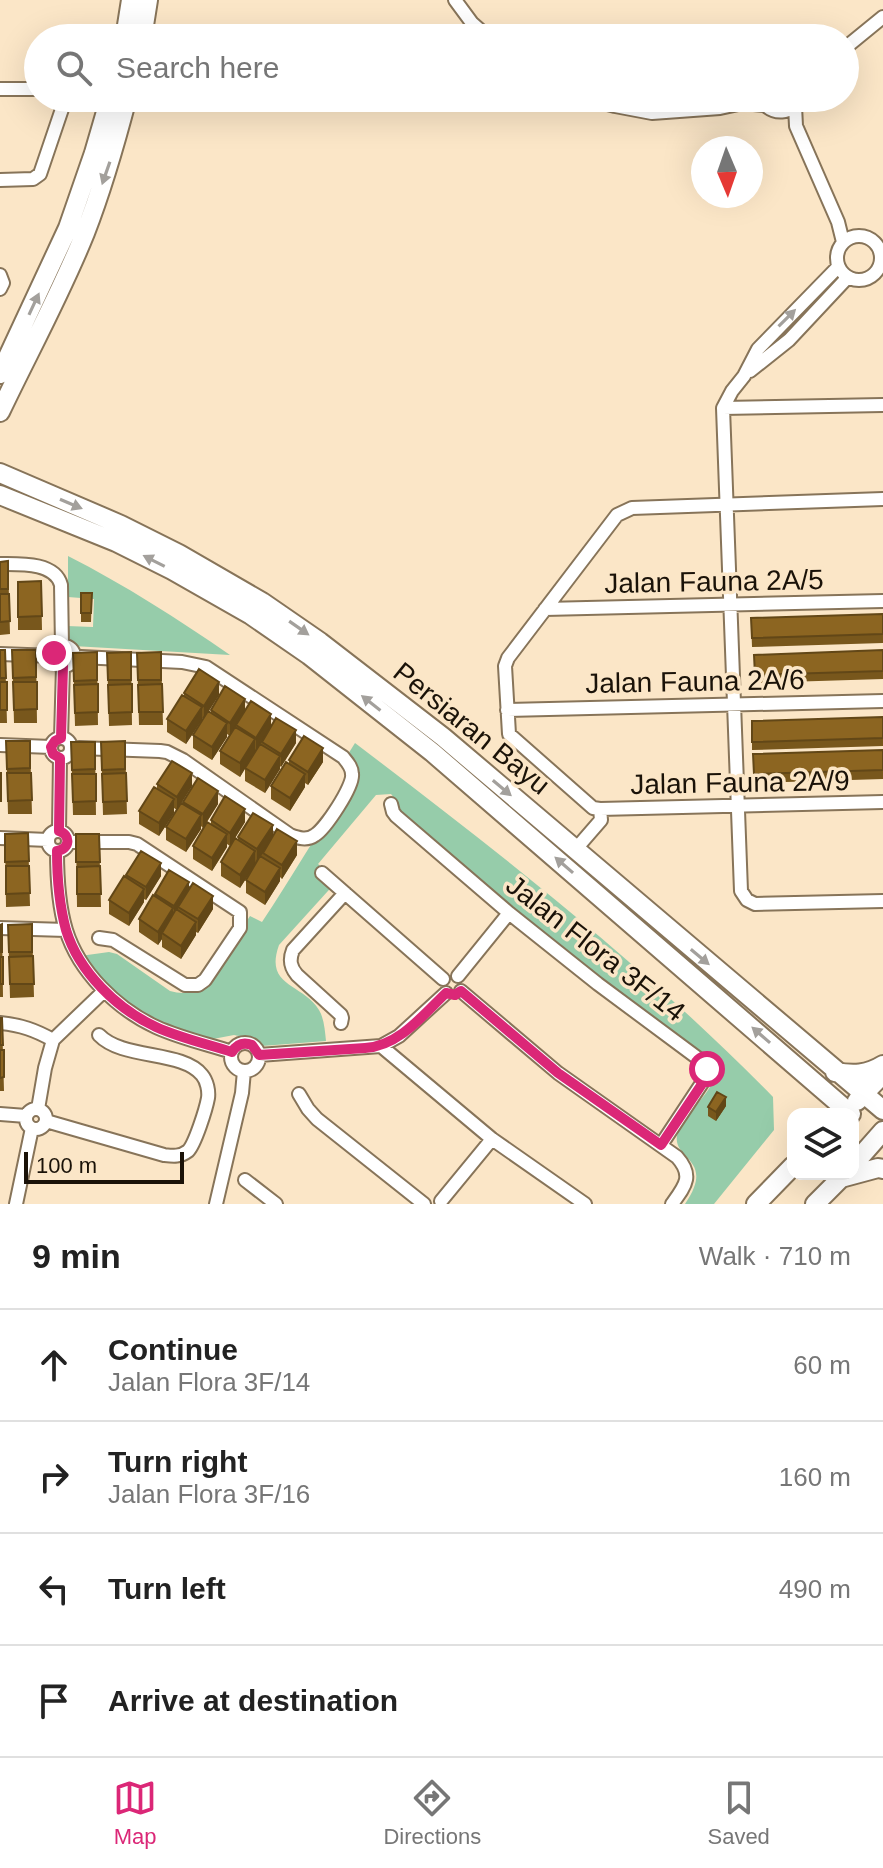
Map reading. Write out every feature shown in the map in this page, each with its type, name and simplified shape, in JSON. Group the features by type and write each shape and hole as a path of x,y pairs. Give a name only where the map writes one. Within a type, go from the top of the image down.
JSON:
{"main road":[{"path":"127,24 131,0"},
{"path":"144,24 148,0"},
{"path":"0,374 68,228 106,112"},
{"path":"0,412 85,233 123,112"},
{"name":"Persiaran Bayu","path":"0,473 121,525 179,554 262,602 320,642 404,706 883,1110"},
{"name":"Persiaran Bayu","path":"0,495 116,542 172,570 251,615 309,655 432,752 843,1108"},
{"path":"835,1072 864,1074 883,1065"},
{"path":"854,1108 883,1074"},
{"path":"820,1086 823,1108"},
{"name":"Persiaran Bayu","path":"859,1121 881,1137"},
{"path":"859,1159 881,1137"},
{"path":"859,1170 883,1169"},
{"path":"756,1204 787,1172"},
{"path":"815,1204 838,1180"}],"street":[{"path":"455,0 473,24"},
{"path":"859,37 883,17"},
{"path":"0,89 24,89"},
{"path":"0,180 37,177 42,171 61,112"},
{"path":"779,112 796,126 838,222 843,242"},
{"path":"796,126 797,112"},
{"path":"838,222 857,235 872,239 881,252 881,268 869,278"},
{"path":"857,235 843,242 837,253 838,267 855,280 869,278 883,284"},
{"path":"838,267 758,349 723,408 741,891 747,900 755,904 883,901"},
{"path":"0,275 3,283 0,289"},
{"path":"744,376 789,340 848,277"},
{"path":"723,408 883,405"},
{"path":"600,809 593,808 509,734 505,666 617,515 632,508 883,499"},
{"path":"0,564 41,568 55,573 61,585 55,662 69,665 74,656"},
{"name":"Jalan Fauna 2A/5","path":"545,609 883,601"},
{"path":"0,654 69,648 74,656"},
{"path":"71,748 167,752 294,837 302,839 315,835 335,810 353,777 346,761 206,667 182,662 74,656"},
{"path":"0,745 56,742 68,741 71,748 67,757 60,758 53,754 56,742 63,666"},
{"name":"Jalan Fauna 2A/6","path":"507,710 883,701"},
{"path":"60,758 59,897 66,930 81,961 104,991 131,1014 153,1026 232,1052"},
{"name":"Jalan Fauna 2A/9","path":"575,850 601,820 600,809 883,802"},
{"name":"Jalan Flora 3F/14","path":"391,804 396,816 509,913 706,1066 704,1081 661,1145"},
{"path":"0,838 48,840 50,847 61,841 137,844 240,912 240,928 205,980 198,985 185,985 118,943 99,938"},
{"path":"322,873 443,979"},
{"path":"341,1023 341,1015 293,971 290,960 293,950 345,893"},
{"path":"458,976 509,913"},
{"path":"0,928 66,930"},
{"path":"450,974 458,976 463,982 461,991 455,995 446,993 442,987 443,979 450,974"},
{"path":"38,1109 53,1040 104,991"},
{"path":"461,991 558,1073 680,1161 687,1175 672,1204"},
{"path":"259,1055 381,1046 399,1036 446,993"},
{"path":"0,1023 33,1028 53,1040"},
{"path":"46,1121 174,1157 192,1146 208,1097 206,1080 201,1073 183,1063 114,1046 99,1035"},
{"path":"244,1043 252,1045 259,1055 258,1062 254,1068 244,1071 233,1064 232,1052 244,1043"},
{"path":"381,1046 492,1139 585,1204"},
{"path":"216,1204 242,1093 244,1071"},
{"path":"299,1094 317,1119 425,1204 432,1200 442,1203 492,1139"},
{"path":"16,1204 32,1109 43,1112 46,1121"},
{"path":"0,1114 42,1127 46,1121"},
{"path":"245,1180 276,1204"}],"green space":[{"path":"68,556 151,603 230,655 73,646 68,640 67,626 93,627 94,599 68,597"},
{"path":"355,743 571,912 674,1002 773,1097 774,1130 714,1204 685,1204 693,1189 695,1169 677,1144 681,1126 713,1080 711,1058 641,1010 547,938 399,813 391,794 376,795 318,864 337,881 279,945 277,969 287,983 319,1010 326,1041 262,1046 248,1038 234,1035 213,1039 154,1021 122,1004 80,956 109,952 117,954 170,991 190,992 206,983 250,916 262,922 351,784 345,759"}],"building":[{"path":"8,561 8,589 0,589 0,562"},
{"path":"41,581 42,616 18,617 18,582"},
{"path":"81,593 92,593 91,613 81,613"},
{"path":"0,594 9,594 10,621 0,622"},
{"path":"883,614 883,634 752,638 751,618"},
{"path":"0,650 5,650 6,678 0,678"},
{"path":"12,650 36,650 36,677 13,678"},
{"path":"883,650 883,671 755,675 754,655"},
{"path":"97,652 97,680 74,681 73,653"},
{"path":"131,652 131,680 108,680 107,653"},
{"path":"161,652 161,680 138,680 137,653"},
{"path":"199,669 219,682 204,706 184,693"},
{"path":"0,682 7,682 7,710 0,710"},
{"path":"13,682 37,682 37,709 14,710"},
{"path":"98,684 98,712 75,713 74,685"},
{"path":"132,684 132,712 109,713 108,685"},
{"path":"162,684 163,712 139,712 138,685"},
{"path":"225,686 245,699 230,723 211,710"},
{"path":"182,695 202,707 186,731 167,719"},
{"path":"251,701 271,714 256,738 236,725"},
{"path":"208,711 227,723 212,747 193,735"},
{"path":"883,717 883,738 752,742 752,721"},
{"path":"276,718 296,730 281,754 262,742"},
{"path":"235,727 255,739 240,763 220,751"},
{"path":"304,736 323,748 308,772 289,760"},
{"path":"6,741 30,741 30,768 7,769"},
{"path":"125,741 125,769 102,770 101,742"},
{"path":"71,742 95,742 95,769 72,770"},
{"path":"260,744 280,756 265,780 245,768"},
{"path":"883,750 883,770 754,774 753,754"},
{"path":"172,761 192,773 177,797 157,784"},
{"path":"286,762 305,774 290,798 271,786"},
{"path":"7,773 31,773 32,800 8,801"},
{"path":"126,773 127,801 103,802 102,774"},
{"path":"72,774 96,774 96,801 73,802"},
{"path":"198,778 218,791 203,814 183,802"},
{"path":"154,787 174,799 159,823 139,811"},
{"path":"225,796 245,809 230,833 211,820"},
{"path":"181,803 201,815 186,839 166,827"},
{"path":"253,813 273,825 257,849 238,837"},
{"path":"207,822 227,834 212,858 193,846"},
{"path":"277,829 297,841 282,865 263,853"},
{"path":"28,833 29,861 5,862 5,834"},
{"path":"76,834 99,834 100,862 76,862"},
{"path":"235,838 255,851 240,875 221,862"},
{"path":"141,851 161,863 146,887 126,875"},
{"path":"260,856 280,868 265,892 246,880"},
{"path":"6,866 29,866 30,893 6,894"},
{"path":"100,866 101,894 77,894 77,867"},
{"path":"169,870 189,882 174,906 155,894"},
{"path":"124,876 144,889 129,913 109,900"},
{"path":"193,883 213,896 198,919 178,907"},
{"path":"153,895 173,908 158,932 139,919"},
{"path":"176,909 196,922 181,946 162,933"},
{"path":"32,924 32,952 9,952 8,925"},
{"path":"0,925 2,952 0,952"},
{"path":"33,956 34,984 10,984 9,957"},
{"path":"0,957 3,957 3,984 0,984"},
{"path":"2,1018 3,1045 0,1045"},
{"path":"0,1050 4,1050 4,1077 0,1078"},
{"path":"717,1092 726,1097 716,1112 708,1107"}],"route":[{"path":"54,653 55,662 63,666 61,738 51,747 53,754 60,758 59,831 67,838 67,845 57,851 59,897 66,930 81,961 104,991 131,1014 167,1032 232,1052 244,1043 252,1045 259,1055 365,1048 394,1040 446,993 455,995 461,991 558,1073 661,1145 704,1081 707,1069"}]}
